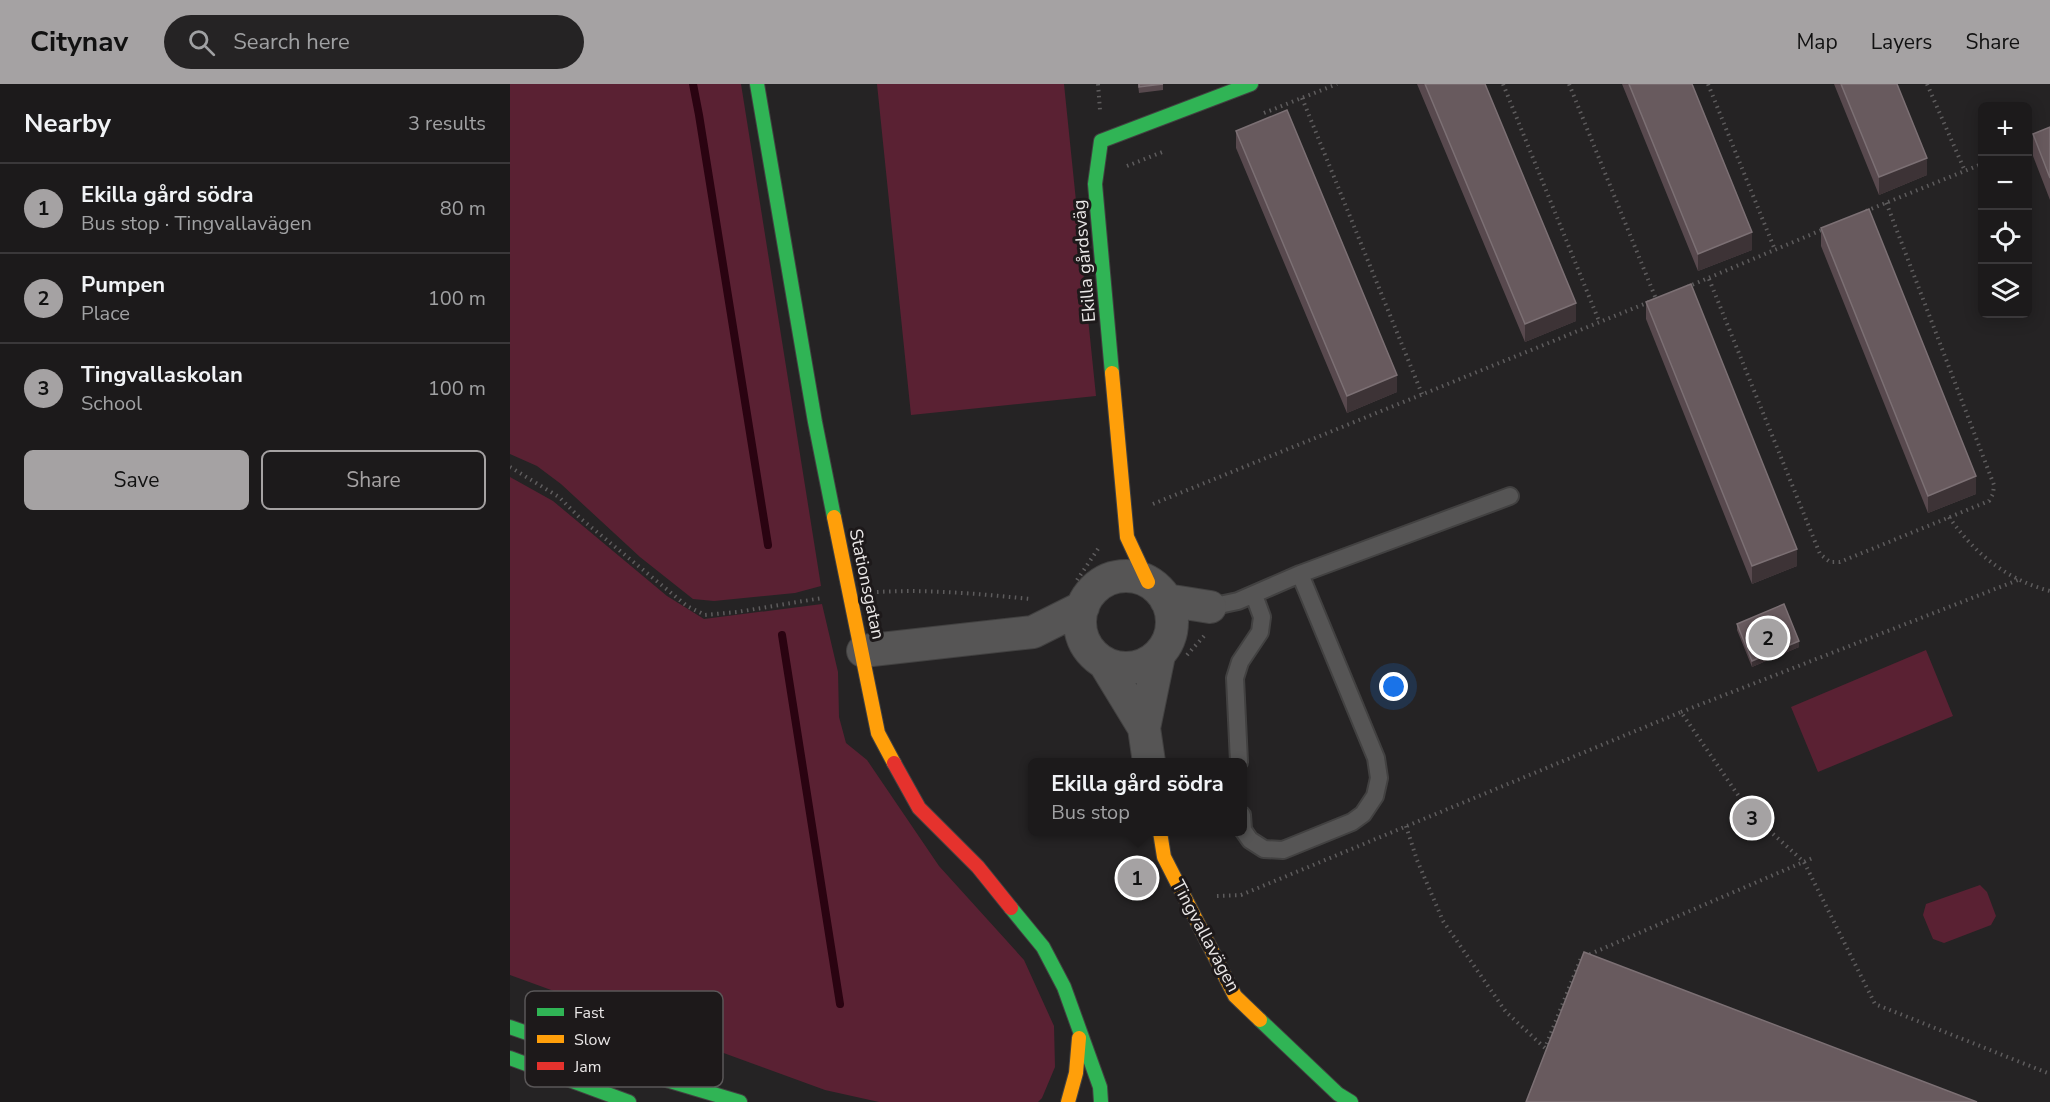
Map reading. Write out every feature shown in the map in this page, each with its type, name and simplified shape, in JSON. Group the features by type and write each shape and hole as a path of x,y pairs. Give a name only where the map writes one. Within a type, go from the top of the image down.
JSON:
{"street":[{"name":"Stationsgatan","path":"756,84 815,422 878,733 919,808 978,867 1043,947 1064,987 1100,1087 1101,1102"},
{"name":"Ekilla gårdsväg","path":"1117,530 1095,184 1101,141 1251,84"},
{"path":"1111,579 1117,530"},
{"path":"1117,530 1165,625 1144,728 1148,758"},
{"path":"1078,596 1087,599 1097,587 1111,579 1133,577 1165,625"},
{"path":"1033,632 1078,596"},
{"path":"1078,596 1081,614 1080,630 1085,643 1098,657 1144,728"},
{"path":"862,651 1033,632 1098,657 1119,668 1134,668 1148,663 1165,625 1213,606"},
{"name":"Tingvallavägen","path":"1161,836 1164,857 1235,996 1338,1094 1351,1102"},
{"path":"510,1028 525,1033"},
{"name":"Stationsgatan","path":"1068,1102 1076,1073 1080,1030"},
{"path":"510,1058 525,1064"},
{"path":"588,1087 629,1102"},
{"path":"690,1087 740,1102"}],"lane":[{"path":"1213,606 1254,595 1300,574 1510,496"},
{"path":"1247,836 1264,849 1283,850 1352,822 1363,814 1375,796 1379,778 1376,758 1300,574"},
{"path":"1239,758 1235,678 1240,662 1260,632 1262,617 1254,595"}],"path":[{"path":"1503,84 1599,321"},
{"path":"1569,84 1656,299"},
{"path":"1708,84 1775,250"},
{"path":"1927,84 1965,171"},
{"path":"1302,98 1422,394"},
{"path":"1856,215 1978,166"},
{"path":"1709,279 1820,554 1830,562 1840,562 1989,501 1994,485 1886,202"},
{"path":"1677,291 1826,228"},
{"path":"1078,596 1098,551 1117,530 1143,508 1666,295"},
{"path":"510,467 559,496 580,518 687,606 705,615 737,612 849,593 905,590 1032,599"},
{"path":"1949,517 1962,536 1983,557 2029,586 2050,591"},
{"path":"1210,896 1241,895 1681,712 2018,580"},
{"path":"1165,625 1206,634 1223,626 1213,606"},
{"path":"1681,712 1751,814 1804,862 1875,1005 2050,1074"},
{"path":"1406,826 1417,860 1443,921 1506,1012 1545,1048 1581,958 1815,857"}],"shaded area":[{"path":"510,84 741,84 821,586 795,593 714,601 693,599 640,557 561,484 537,466 510,454"},
{"path":"877,84 1064,84 1096,396 911,415"},
{"path":"510,477 553,501 667,596 704,619 822,604 838,672 839,717 846,743 867,760 939,866 1024,960 1054,1026 1055,1067 1042,1098 1038,1102 879,1102 825,1090 723,1053 723,991 554,991 510,975"},
{"path":"1926,650 1953,716 1818,772 1791,707"},
{"path":"1980,885 1987,892 1996,916 1991,925 1944,943 1933,939 1923,915 1926,904"}],"building":[{"path":"1139,84 1163,84 1139,87"},
{"path":"1425,84 1485,84 1576,303 1525,324"},
{"path":"1629,84 1692,84 1752,232 1698,254"},
{"path":"1841,84 1897,84 1927,158 1879,177"},
{"path":"1287,110 1397,375 1347,396 1236,131"},
{"path":"2050,127 2050,178 2033,134"},
{"path":"1869,209 1976,476 1928,496 1821,228"},
{"path":"1691,284 1797,549 1752,566 1646,302"},
{"path":"1784,604 1799,641 1752,661 1737,624"},
{"path":"1584,952 1977,1102 1526,1102"}],"waterway":[{"path":"693,84 768,545"},
{"path":"782,635 840,1004"}],"traffic: fast":[{"path":"757,84 815,422 834,517"},
{"path":"1112,373 1095,184 1101,141 1251,84"},
{"path":"1011,908 1043,947 1064,987 1100,1087 1101,1102"},
{"path":"1260,1020 1338,1094 1351,1102"},
{"path":"510,1027 525,1032"},
{"path":"510,1058 525,1064"},
{"path":"588,1087 629,1102"},
{"path":"690,1087 740,1102"}],"traffic: slow":[{"path":"1112,373 1127,537 1148,582"},
{"path":"834,517 878,733 894,763"},
{"path":"1161,836 1164,857 1235,996 1260,1020"},
{"path":"1068,1102 1076,1073 1079,1038"}],"traffic: jam":[{"path":"894,763 919,808 978,867 1011,908"}],"place":[{"name":"Pumpen","path":"1768,638"},
{"name":"Tingvallaskolan","path":"1752,818"},
{"name":"Ekilla gård södra","path":"1137,878"}]}
